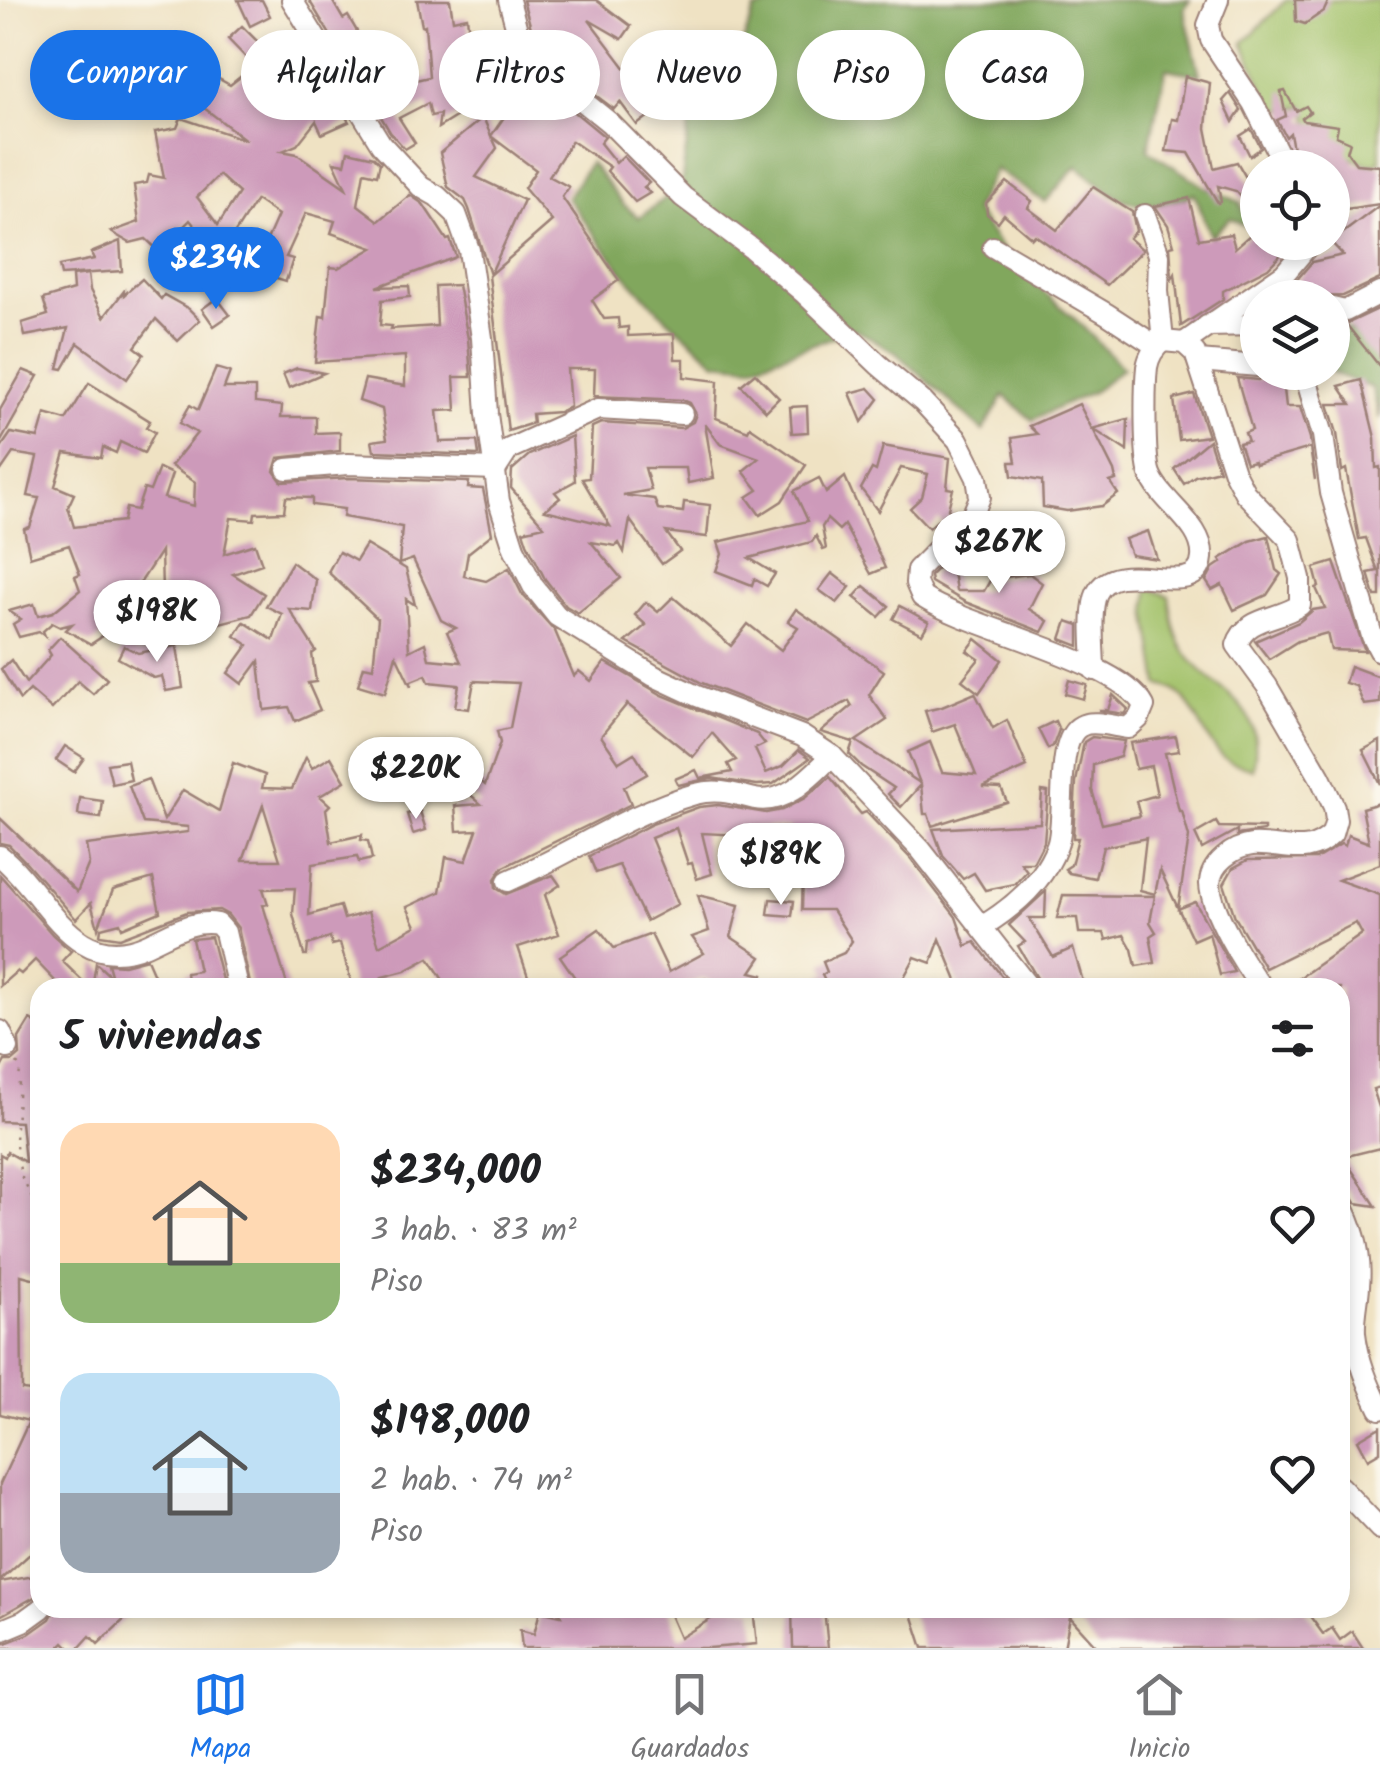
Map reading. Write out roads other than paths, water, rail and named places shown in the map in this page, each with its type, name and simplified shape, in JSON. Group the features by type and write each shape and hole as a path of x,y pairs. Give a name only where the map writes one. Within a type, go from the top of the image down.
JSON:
{"street":[{"path":"292,0 381,144 421,187 456,214 472,268 498,501 532,586 557,616 654,676 802,736 832,756 921,850 1022,978"},
{"path":"509,0 518,34 546,77 610,123 683,197 805,294 923,402 958,440 977,478 980,497 973,514 916,570 922,597 964,619 1094,670 1138,694 1144,706 1139,718 1128,728 1090,723 1078,726 1071,735 1066,754 1060,842 1049,864 1019,899 983,926"},
{"path":"1218,0 1208,25 1211,40 1277,150"},
{"path":"1145,215 1159,255 1158,291 1168,344"},
{"path":"994,248 1108,314 1168,344 1191,348 1245,494 1290,540 1300,578 1300,604 1292,611 1253,624 1240,635 1237,645 1280,706 1320,777 1336,820 1332,834 1308,850 1255,845 1240,848 1215,865 1210,883 1216,906 1256,978"},
{"path":"1094,670 1094,602 1099,588 1115,578 1135,575 1181,580 1197,571 1202,560 1200,540 1150,474 1147,366 1168,344 1205,326 1284,274 1296,260"},
{"path":"1350,308 1380,293"},
{"path":"1205,326 1240,326"},
{"path":"1199,361 1240,364"},
{"path":"1310,390 1331,493 1380,651"},
{"path":"496,469 509,449 598,409 682,414"},
{"path":"287,469 348,464 496,469"},
{"path":"508,881 547,864 585,840 694,794 714,790 773,800 804,782 832,756"},
{"path":"0,856 60,923 81,942 104,952 137,948 188,924 218,924 225,932 236,978"},
{"path":"1350,1226 1358,1246 1358,1352 1380,1409"},
{"path":"1350,1498 1380,1529"},
{"path":"0,1631 30,1617"}]}
